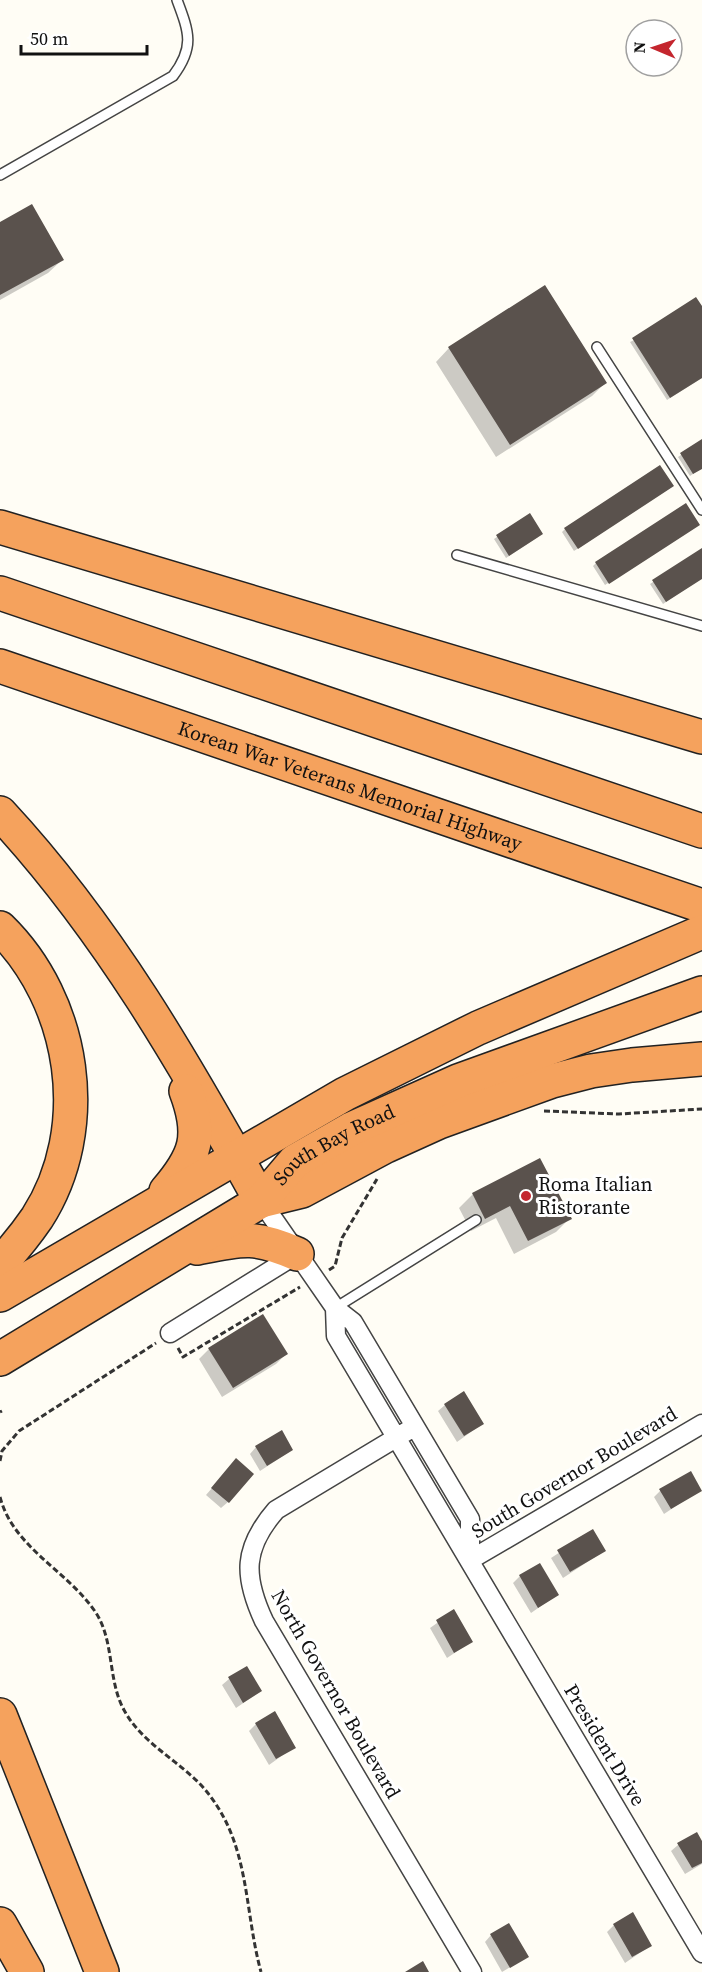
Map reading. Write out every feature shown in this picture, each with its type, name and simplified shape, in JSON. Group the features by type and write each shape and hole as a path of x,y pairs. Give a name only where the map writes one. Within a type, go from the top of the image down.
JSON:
{"highway":[{"path":"0,526 702,737"},
{"path":"0,593 702,831"},
{"name":"Korean War Veterans Memorial Highway","path":"0,666 702,906"},
{"path":"0,813 78,903 120,961 261,1201 302,1191 386,1146 439,1122 552,1082 591,1071 702,1059"},
{"path":"0,928 20,949 52,1002 63,1036 69,1071 70,1102 68,1134 51,1191 38,1216 0,1264"},
{"name":"South Bay Road","path":"0,1295 236,1155 345,1094 450,1041 605,971 702,932"},
{"name":"South Bay Road","path":"0,1359 261,1201 296,1161 351,1129 409,1101 702,993"},
{"path":"157,1202 188,1163 196,1139 194,1113 170,1044"},
{"path":"177,1252 252,1238 264,1240 297,1254"},
{"path":"0,1714 102,1972"},
{"path":"0,1924 27,1972"}],"street":[{"path":"261,1201 335,1308 353,1322 470,1519 470,1560"},
{"path":"170,1333 297,1254"},
{"name":"President Drive","path":"335,1308 336,1336 702,1953"},
{"name":"South Governor Boulevard","path":"470,1560 702,1424"},
{"name":"North Governor Boulevard","path":"414,1427 276,1510 260,1528 252,1547 250,1581 264,1620 472,1972"}],"lane":[{"path":"0,175 173,76 186,59 189,35 177,0"},
{"path":"597,347 702,510"},
{"path":"457,555 702,626"},
{"path":"335,1308 476,1220"}],"path":[{"path":"542,1111 620,1114 702,1108"},
{"path":"335,1266 342,1238 381,1175"},
{"path":"0,1461 1,1450 19,1431 170,1333 183,1357 296,1289"},
{"path":"0,1497 7,1518 21,1538 78,1590 96,1612 105,1634 116,1691 124,1710 153,1744 201,1786 220,1810 237,1843 261,1972"}],"building":[{"path":"32,204 64,260 0,295 0,222"},
{"path":"545,285 607,383 510,445 448,347"},
{"path":"696,297 702,306 702,378 670,398 632,338"},
{"path":"702,439 702,469 693,474 680,453"},
{"path":"660,465 674,486 578,549 564,528"},
{"path":"686,503 700,525 609,584 595,562"},
{"path":"530,513 543,534 509,556 496,535"},
{"path":"702,548 702,579 666,602 652,580"},
{"path":"540,1158 572,1219 528,1241 510,1206 485,1219 472,1193"},
{"path":"263,1314 288,1354 233,1388 208,1348"},
{"path":"464,1391 484,1424 464,1436 444,1404"},
{"path":"282,1430 293,1450 267,1466 255,1446"},
{"path":"236,1458 254,1474 229,1503 211,1488"},
{"path":"691,1471 702,1491 671,1509 659,1489"},
{"path":"593,1529 606,1551 570,1572 557,1550"},
{"path":"540,1563 559,1595 538,1608 519,1575"},
{"path":"454,1609 473,1642 454,1653 436,1620"},
{"path":"247,1666 262,1691 243,1703 228,1677"},
{"path":"275,1711 296,1748 276,1759 255,1723"},
{"path":"697,1832 702,1841 702,1863 692,1868 677,1843"},
{"path":"633,1912 652,1946 632,1957 613,1924"},
{"path":"509,1923 529,1957 510,1968 490,1934"},
{"path":"423,1961 429,1972 405,1972"}],"place":[{"name":"Roma Italian Ristorante","path":"526,1196"}]}
